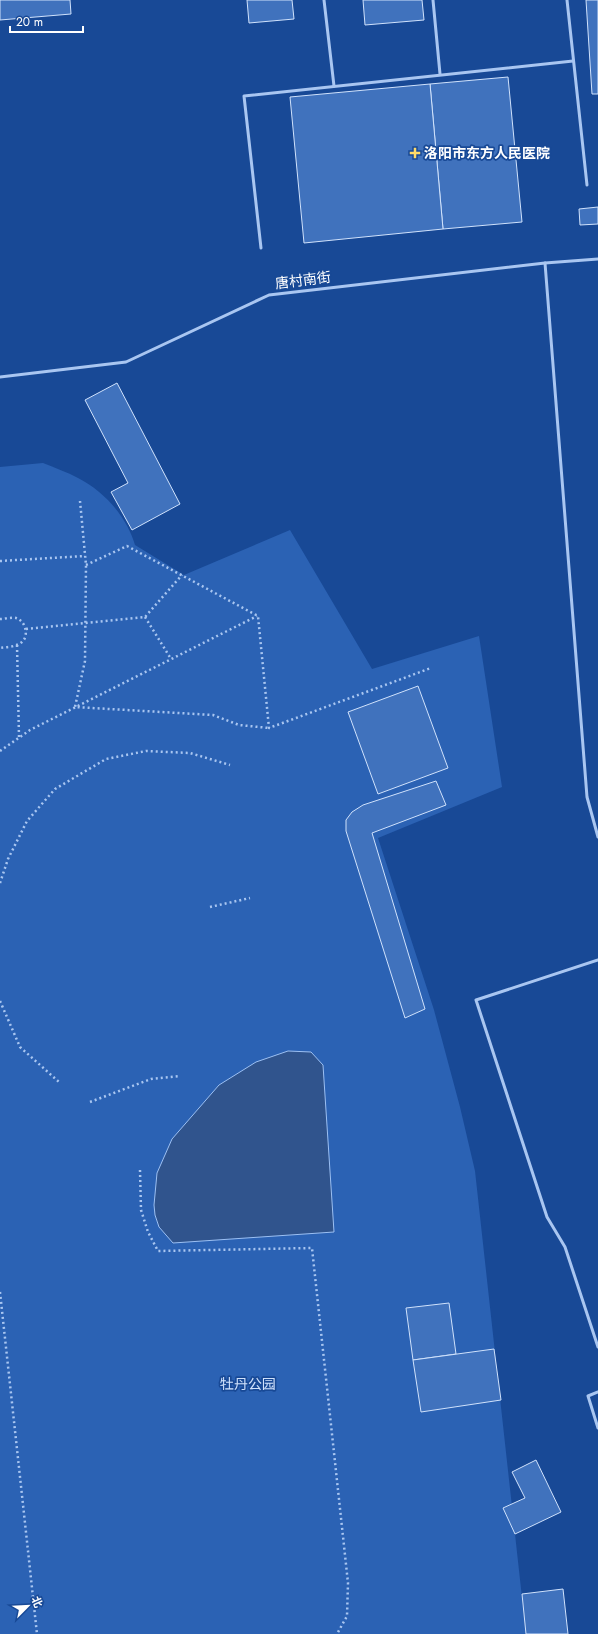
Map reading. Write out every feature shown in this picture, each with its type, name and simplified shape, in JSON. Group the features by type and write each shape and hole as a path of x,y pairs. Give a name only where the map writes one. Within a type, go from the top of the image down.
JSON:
{"lane":[{"path":"324,0 334,86"},
{"path":"433,0 440,74"},
{"path":"567,0 587,185"},
{"path":"261,248 244,96 573,61"},
{"name":"唐村南街","path":"0,377 126,362 269,295 545,263 598,259"},
{"path":"545,263 587,796 598,837"},
{"path":"598,960 476,1000 546,1217 565,1247 598,1347"},
{"path":"598,1392 588,1396 598,1428"}],"path":[{"path":"75,706 86,661 86,565 80,501"},
{"path":"86,565 127,546 258,616"},
{"path":"0,561 85,556"},
{"path":"26,629 145,617 182,575"},
{"path":"0,751 30,730 75,706 258,616"},
{"path":"258,616 269,728"},
{"path":"145,617 170,659"},
{"path":"0,619 16,618 22,622 26,629 25,639 21,643 0,648"},
{"path":"17,645 20,737"},
{"path":"75,706 214,715 239,725 269,728 431,668"},
{"path":"0,883 8,859 27,821 55,789 106,759 146,751 190,753 230,764"},
{"path":"210,907 250,898"},
{"path":"0,1001 20,1047 59,1082"},
{"path":"90,1102 151,1079 180,1076"},
{"path":"140,1170 141,1210 148,1232 158,1251 312,1248 348,1583 347,1616 337,1634"},
{"path":"0,1292 37,1634"}],"green space":[{"name":"牡丹公园","path":"43,463 88,483 97,490 120,515 135,545 184,575 290,530 372,669 479,636 502,787 378,838 434,1010 460,1107 475,1171 526,1634 0,1634 0,467"}],"shaded area":[{"path":"288,1051 311,1052 323,1065 334,1232 173,1243 159,1227 155,1215 154,1205 157,1173 172,1139 219,1085 256,1062"}],"building":[{"path":"0,0 70,0 71,14 0,20"},
{"path":"247,0 292,0 294,19 249,23"},
{"path":"363,0 422,0 424,20 365,25"},
{"path":"586,0 598,0 598,94 592,94"},
{"path":"508,77 522,222 443,229 430,84"},
{"path":"430,84 443,229 304,243 290,97"},
{"path":"598,207 598,224 580,225 579,209"},
{"path":"117,383 180,504 132,530 111,492 128,483 85,400"},
{"path":"418,686 448,768 378,794 348,712"},
{"path":"436,781 446,805 372,833 425,1009 405,1018 346,831 346,820 352,812 363,805"},
{"path":"449,1303 456,1354 413,1360 406,1308"},
{"path":"494,1349 501,1400 421,1412 413,1360"},
{"path":"536,1460 561,1512 515,1534 503,1508 525,1498 512,1472"},
{"path":"563,1589 568,1634 526,1634 522,1594"}],"place":[{"name":"洛阳市东方人民医院","path":"415,153"}]}
